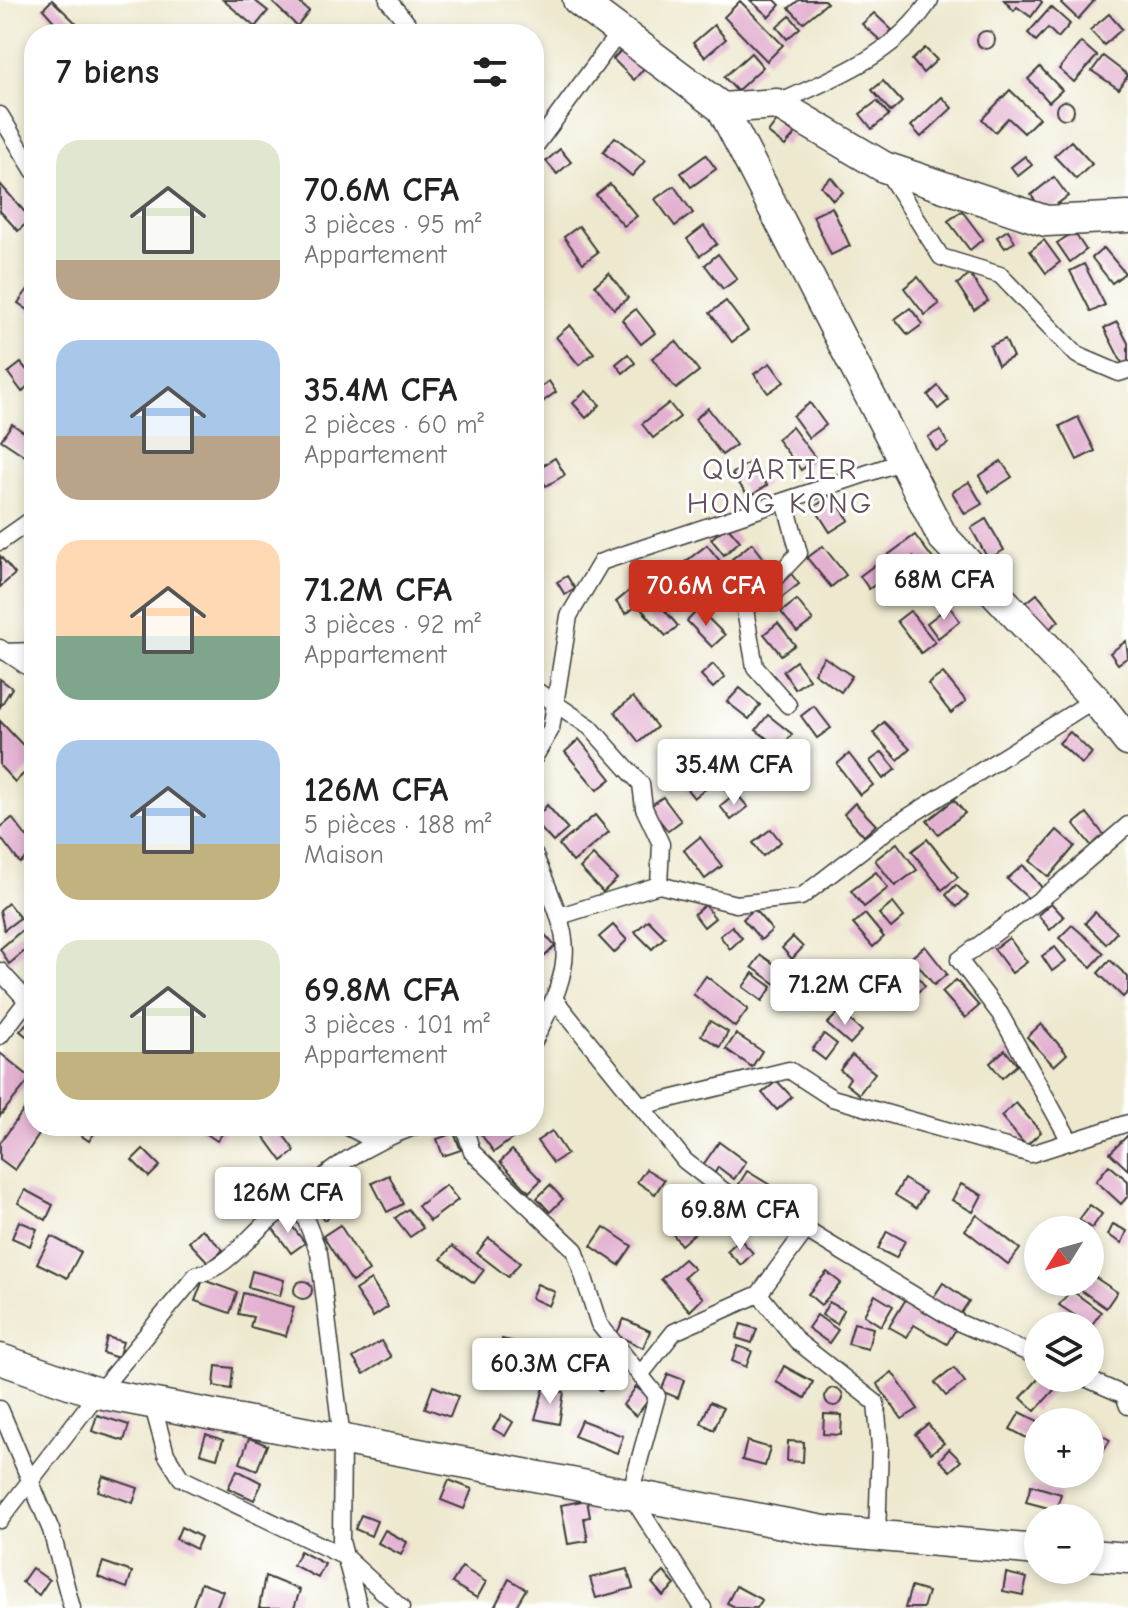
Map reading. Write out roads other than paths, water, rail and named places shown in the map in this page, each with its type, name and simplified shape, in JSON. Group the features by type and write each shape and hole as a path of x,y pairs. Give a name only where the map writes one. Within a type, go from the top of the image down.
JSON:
{"street":[{"path":"578,0 722,108 942,536 1095,699 1128,741"},
{"path":"722,108 777,104 884,167 1046,221 1128,217"},
{"path":"0,1359 98,1393 824,1531 1024,1549"},
{"path":"1104,1556 1128,1558"}],"lane":[{"path":"388,0 408,24"},
{"path":"777,104 871,59 913,26 930,0"},
{"path":"544,134 620,31"},
{"path":"0,115 24,155"},
{"path":"884,167 941,257 1000,275 1077,355 1119,373 1128,370"},
{"path":"544,741 551,729 569,616 601,562 904,461"},
{"path":"785,501 799,553 745,610 755,667 788,705"},
{"path":"0,542 24,525"},
{"path":"2,650 24,651"},
{"path":"2,650 24,664"},
{"path":"544,697 590,727 641,784 644,808 661,844 659,885"},
{"path":"560,916 659,885 736,904 801,897 889,829 1095,699"},
{"path":"1070,1141 1000,1014 959,960 1054,889 1128,825"},
{"path":"544,878 560,916 568,950 555,1000 544,1021"},
{"path":"0,971 24,998"},
{"path":"555,1000 685,1161 742,1205 806,1230 960,1323 1024,1351"},
{"path":"0,1036 24,1011"},
{"path":"641,1106 789,1070 832,1098 1031,1154 1128,1123"},
{"path":"365,1136 375,1141"},
{"path":"0,1520 98,1393 196,1275 212,1272 283,1208 299,1203 309,1190 375,1141 389,1136"},
{"path":"467,1136 472,1152 575,1250 599,1324 657,1396 630,1494 703,1608"},
{"path":"299,1203 319,1253 342,1439 341,1541 359,1608"},
{"path":"640,1375 674,1332 759,1294 806,1230"},
{"path":"759,1294 797,1341 876,1403 880,1446 877,1536"},
{"path":"1104,1386 1124,1395 1128,1406"},
{"path":"152,1403 166,1454 181,1478 345,1557 401,1608"},
{"path":"0,1409 51,1530 72,1608"}],"district":[{"name":"QUARTIER HONG KONG","path":"780,486"}]}
